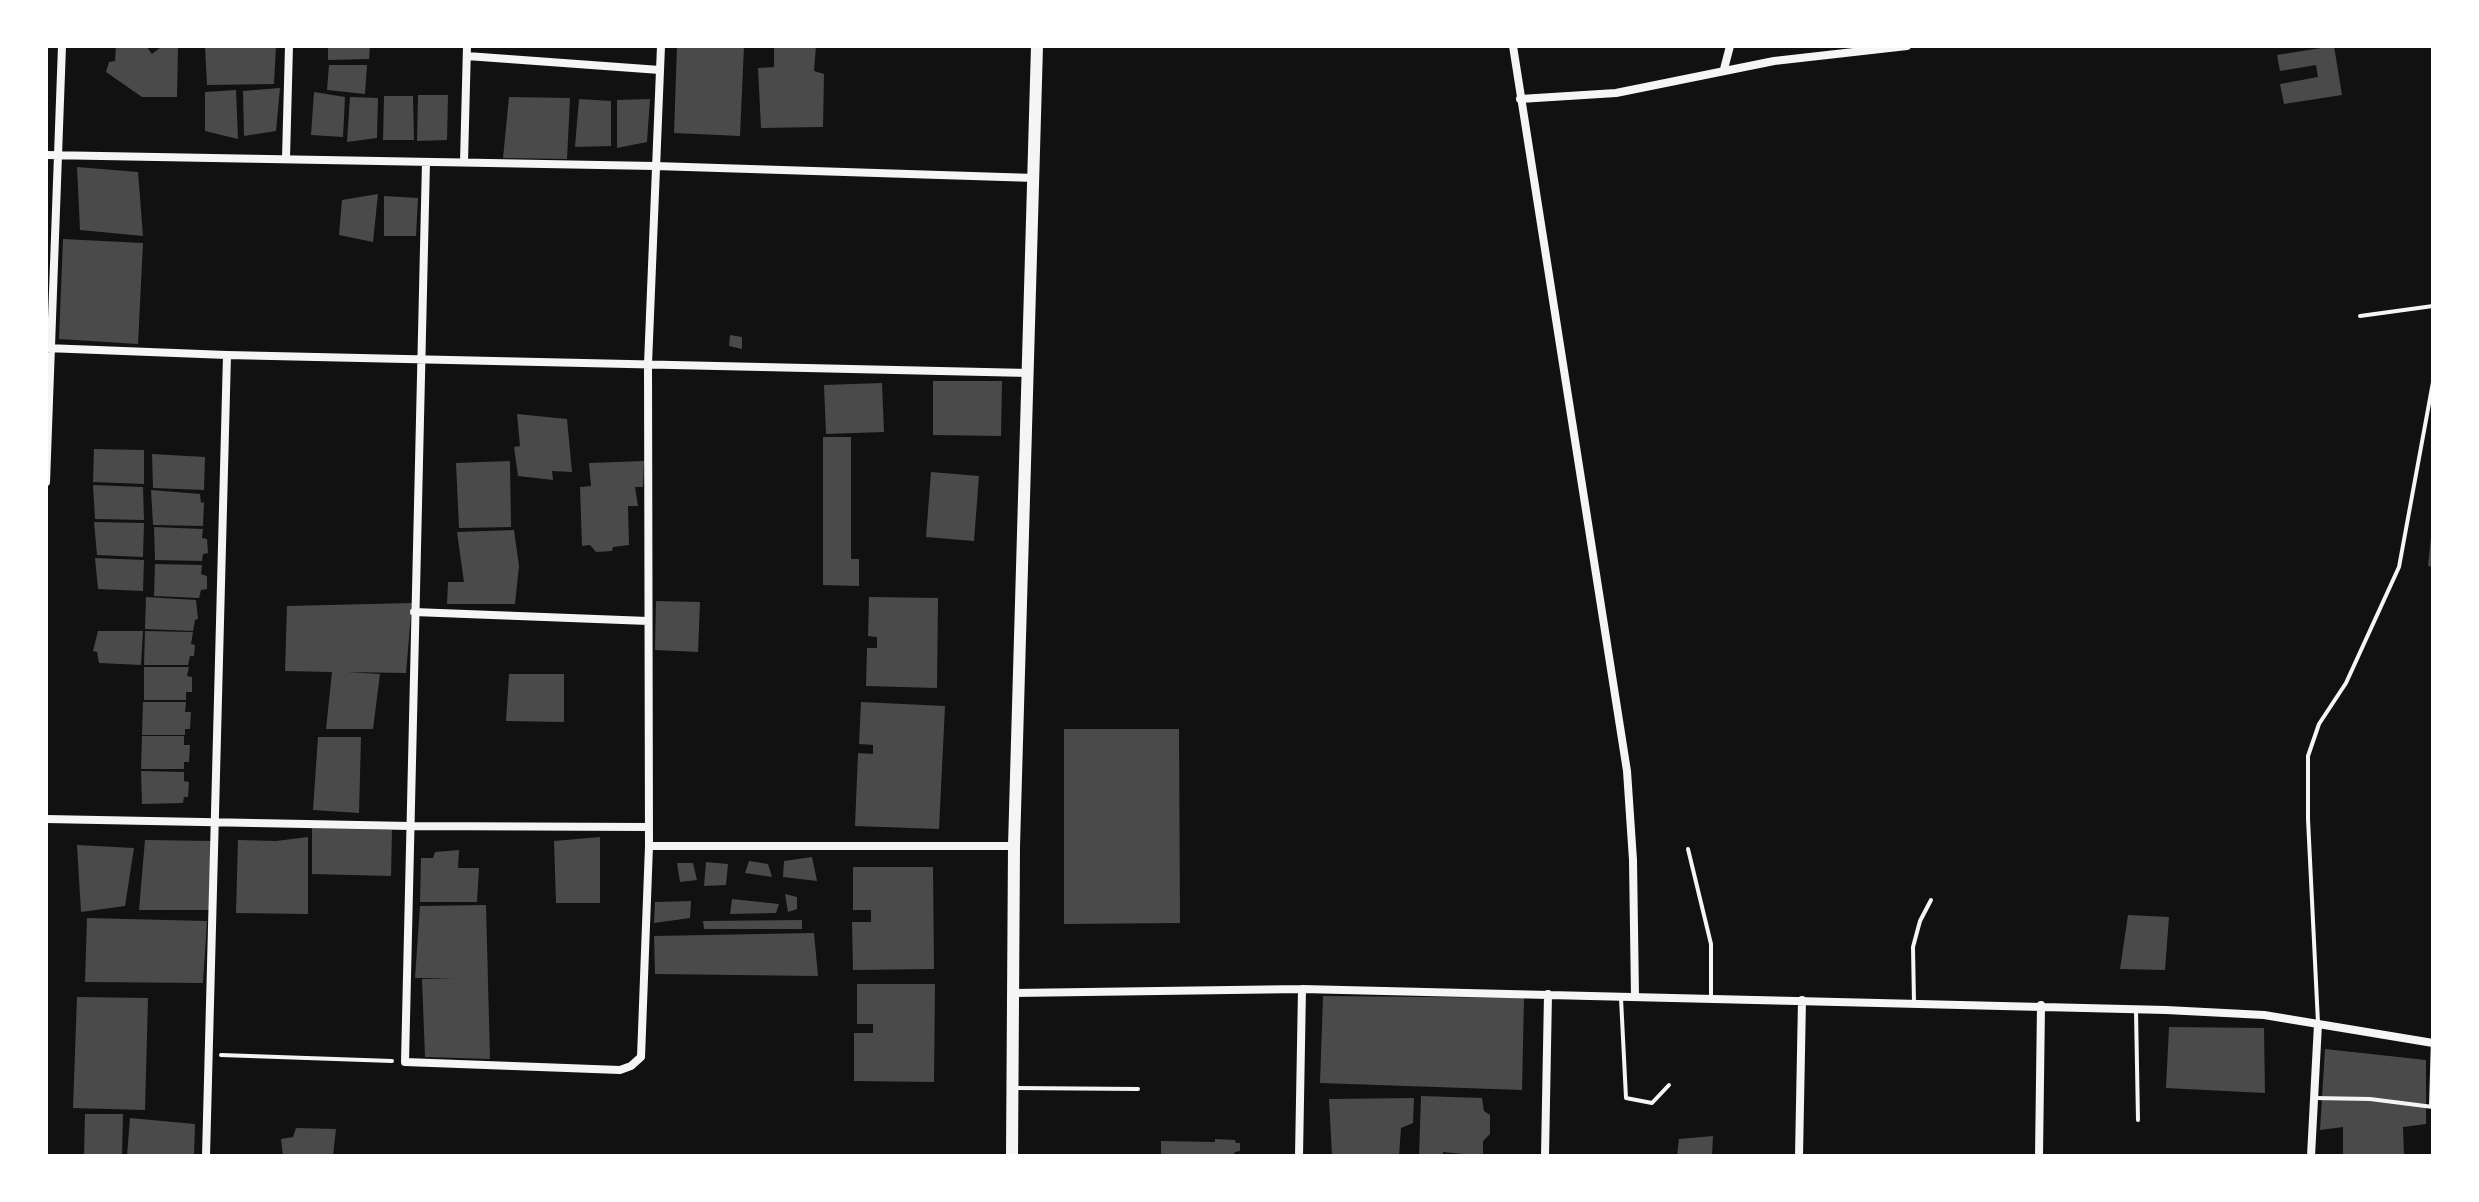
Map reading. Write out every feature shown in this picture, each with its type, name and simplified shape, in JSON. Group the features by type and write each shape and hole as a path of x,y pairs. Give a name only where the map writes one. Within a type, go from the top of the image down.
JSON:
{"main road":[{"path":"1012,1156 1014,846 1037,46"}],"street":[{"path":"46,482 62,46"},
{"path":"286,158 289,46"},
{"path":"464,162 467,46"},
{"path":"426,162 419,358 405,1062 620,1070 641,1057 649,846 648,364 661,46"},
{"path":"1513,46 1627,771 1633,860 1635,996"},
{"path":"1724,69 1730,46"},
{"path":"1520,99 1616,93 1724,69 1907,46"},
{"path":"467,56 660,70"},
{"path":"46,155 655,166 1035,178"},
{"path":"49,348 227,355 1029,373"},
{"path":"206,1156 227,355"},
{"path":"414,612 648,621"},
{"path":"46,819 649,827"},
{"path":"649,846 1014,846"},
{"path":"1014,993 1302,989 2041,1005 2264,1015 2433,1041"},
{"path":"1299,1156 1302,989"},
{"path":"1545,1156 1548,994"},
{"path":"1799,1156 1802,1000"},
{"path":"2039,1156 2041,1005"},
{"path":"2311,1156 2318,1024"}],"lane":[{"path":"2360,316 2433,306"},
{"path":"2318,1024 2308,756 2319,724 2346,683 2399,567 2433,382"},
{"path":"1688,849 1711,944 1711,997"},
{"path":"1914,1003 1913,947 1920,921 1931,900"},
{"path":"1621,996 1626,1098 1652,1103 1669,1085"},
{"path":"2136,1009 2138,1120"},
{"path":"2314,1098 2370,1099 2432,1107 2433,1041"},
{"path":"1013,1088 1138,1089"}],"path":[{"path":"211,1054 405,1062"}],"building":[{"path":"116,46 146,46 152,54 162,46 178,46 177,97 142,97 106,72 109,62 115,61"},
{"path":"205,46 276,46 274,84 207,85"},
{"path":"328,46 370,46 369,59 328,60"},
{"path":"677,46 744,46 740,136 674,133"},
{"path":"774,46 816,46 814,71 824,74 823,127 761,128 758,68 774,67"},
{"path":"2334,46 2342,95 2284,104 2280,84 2318,77 2316,65 2280,71 2277,55"},
{"path":"329,65 367,65 365,94 327,90"},
{"path":"280,88 276,131 244,136 243,91"},
{"path":"236,90 238,139 205,131 205,92"},
{"path":"314,92 345,97 343,137 311,135"},
{"path":"418,95 448,95 447,140 417,141"},
{"path":"384,96 413,96 414,140 383,140"},
{"path":"350,97 378,98 377,138 347,142"},
{"path":"509,97 570,98 567,159 503,158"},
{"path":"579,99 611,101 611,146 575,147"},
{"path":"650,99 647,142 617,148 617,100"},
{"path":"77,167 138,172 143,236 80,230"},
{"path":"378,194 373,242 339,235 342,200"},
{"path":"384,196 418,198 416,236 384,236"},
{"path":"63,239 143,243 138,344 59,339"},
{"path":"730,335 742,337 742,349 729,346"},
{"path":"933,381 1002,381 1001,436 933,435"},
{"path":"882,383 884,432 826,434 824,385"},
{"path":"517,414 567,419 572,472 552,471 553,480 518,476 514,447 520,446"},
{"path":"823,437 851,437 851,559 859,559 859,586 823,585"},
{"path":"94,449 144,450 144,484 93,482"},
{"path":"152,454 205,457 204,490 153,488"},
{"path":"510,461 511,527 459,528 456,463"},
{"path":"644,461 643,487 635,487 638,506 628,506 629,545 596,552 590,545 582,546 580,487 591,486 589,463"},
{"path":"931,472 979,476 974,541 926,537"},
{"path":"93,485 143,487 144,520 95,519"},
{"path":"151,490 200,494 201,503 204,502 203,526 153,525"},
{"path":"94,522 144,523 143,557 97,555"},
{"path":"154,527 203,529 202,538 207,539 208,553 203,554 202,561 155,560"},
{"path":"514,530 519,566 515,604 447,604 448,582 464,582 457,532"},
{"path":"2433,537 2433,567 2428,566"},
{"path":"95,558 144,560 143,591 98,589"},
{"path":"155,564 202,565 201,574 207,576 207,589 201,590 199,598 154,596"},
{"path":"146,597 196,600 198,619 193,631 145,629"},
{"path":"869,597 938,598 937,688 866,686 867,648 877,648 877,637 868,636"},
{"path":"656,601 700,602 698,652 655,650"},
{"path":"412,603 406,673 347,672 380,674 373,729 326,729 332,672 285,671 287,606"},
{"path":"98,631 143,631 141,665 99,663 97,652 93,651"},
{"path":"145,631 193,632 191,644 195,645 194,656 190,656 188,665 144,665"},
{"path":"144,667 189,667 187,676 192,677 192,692 186,692 186,700 144,700"},
{"path":"509,674 564,674 564,722 506,721"},
{"path":"143,702 186,702 185,712 191,712 190,729 185,729 185,735 142,735"},
{"path":"861,702 945,706 939,829 855,826 858,753 873,754 873,745 859,744"},
{"path":"1064,729 1179,729 1180,923 1064,924"},
{"path":"142,736 184,736 184,745 190,745 189,762 184,762 184,769 141,769"},
{"path":"318,737 361,737 359,813 313,810"},
{"path":"141,771 184,772 184,781 189,782 188,797 184,797 183,803 142,804"},
{"path":"312,828 392,830 391,876 312,874"},
{"path":"308,837 308,914 236,913 238,840 276,841"},
{"path":"600,837 600,903 556,903 554,841"},
{"path":"145,840 215,841 209,910 139,910"},
{"path":"77,845 134,848 125,906 81,912"},
{"path":"459,850 458,868 479,868 477,902 420,902 421,858 433,858 435,852"},
{"path":"812,857 817,881 783,877 784,861"},
{"path":"749,861 768,864 772,877 745,873"},
{"path":"706,862 728,864 726,885 704,886"},
{"path":"677,863 693,863 697,880 680,882"},
{"path":"853,867 933,867 934,969 853,970 852,922 871,922 871,910 853,910"},
{"path":"785,894 797,897 797,909 788,912"},
{"path":"732,899 779,904 776,913 730,914"},
{"path":"691,901 690,918 654,923 655,902"},
{"path":"486,905 490,1059 425,1057 422,979 454,978 415,978 420,906"},
{"path":"2128,915 2169,917 2165,970 2120,969"},
{"path":"87,918 207,921 203,983 85,982"},
{"path":"802,920 802,929 704,929 703,921"},
{"path":"814,933 818,976 655,974 654,936"},
{"path":"857,984 935,984 934,1082 854,1081 854,1033 873,1033 873,1024 857,1024"},
{"path":"1323,996 1524,998 1522,1090 1320,1083"},
{"path":"77,997 148,998 145,1110 73,1108"},
{"path":"2169,1027 2264,1028 2265,1093 2166,1088"},
{"path":"2325,1049 2426,1060 2426,1124 2403,1127 2404,1156 2343,1156 2343,1127 2320,1130"},
{"path":"1421,1096 1482,1098 1484,1111 1490,1115 1490,1134 1483,1141 1483,1156 1443,1152 1443,1156 1419,1156"},
{"path":"1414,1098 1413,1123 1401,1128 1399,1156 1332,1156 1329,1099"},
{"path":"85,1114 123,1114 122,1156 84,1156"},
{"path":"130,1118 195,1124 194,1156 127,1156"},
{"path":"296,1128 336,1129 333,1156 283,1156 281,1139 293,1137"},
{"path":"1713,1136 1712,1156 1677,1156 1679,1139"},
{"path":"1215,1139 1235,1140 1240,1143 1240,1151 1233,1156 1161,1156 1161,1141 1215,1142"}]}
